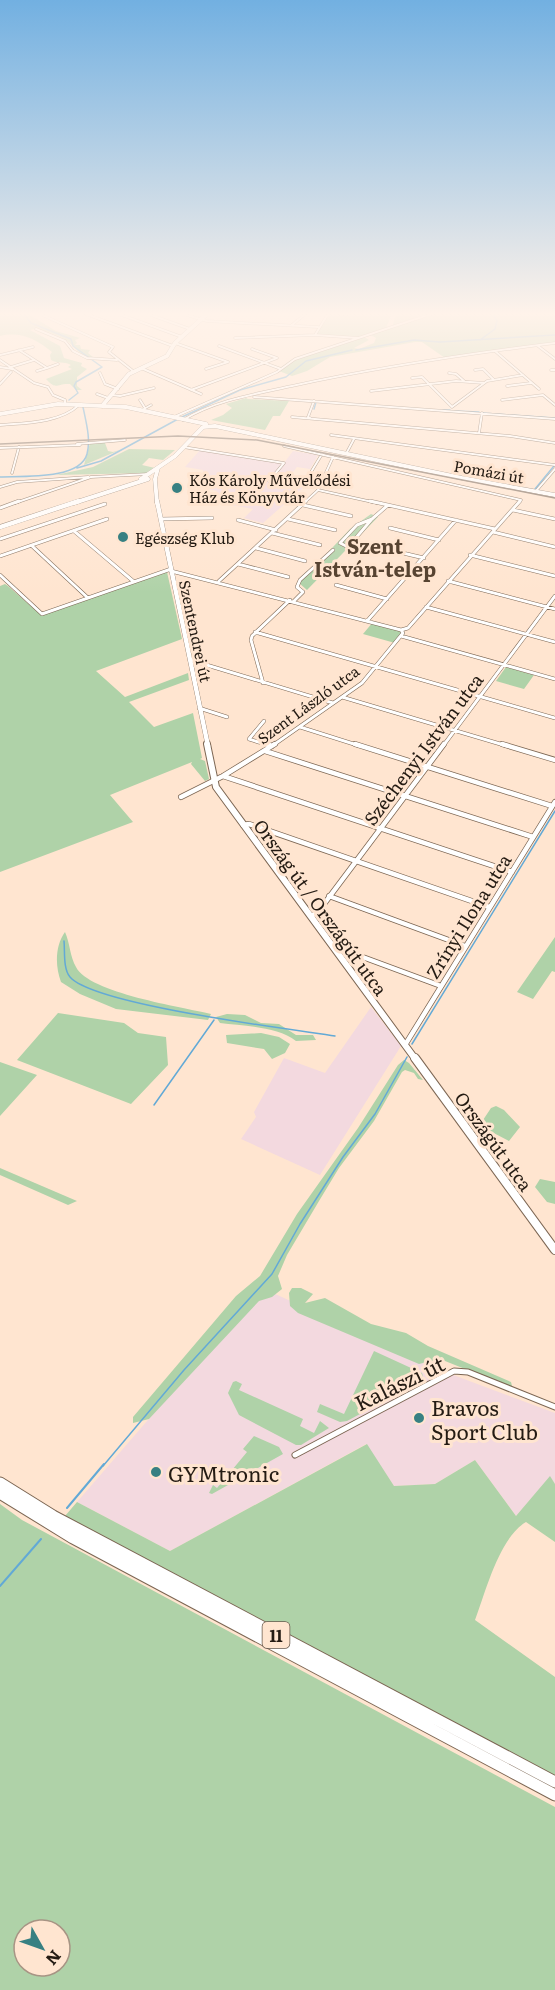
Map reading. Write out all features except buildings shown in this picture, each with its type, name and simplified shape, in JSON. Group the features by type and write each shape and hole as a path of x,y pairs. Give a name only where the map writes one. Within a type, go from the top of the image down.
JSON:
{"main road":[{"name":"Pomázi út","path":"0,414 46,407"},
{"name":"Pomázi út","path":"114,407 143,409 204,425 555,495"},
{"path":"0,527 148,476 183,447 204,425"},
{"path":"155,488 158,468"},
{"path":"148,476 156,476"},
{"path":"148,476 155,488"},
{"name":"Szentendrei út","path":"155,488 213,780"},
{"name":"Ország út / Országút utca","path":"213,780 243,825 407,1048"},
{"name":"Országút utca","path":"407,1048 555,1250"},
{"name":"11","path":"0,1483 71,1526 555,1782"},
{"name":"11","path":"0,1493 73,1538 555,1795"}],"street":[{"path":"0,425 24,423 76,410 78,407"},
{"path":"143,409 147,407"},
{"path":"178,418 202,407"},
{"path":"178,418 210,407"},
{"path":"310,418 308,417 312,407"},
{"path":"430,407 555,419"},
{"path":"479,433 482,413"},
{"path":"292,417 479,433 555,443"},
{"path":"446,437 448,431"},
{"path":"331,435 555,467"},
{"path":"346,454 354,439"},
{"path":"75,445 124,440"},
{"path":"0,448 80,445"},
{"path":"191,445 205,447 202,451"},
{"path":"0,575 42,616 133,581 171,570 402,630 408,628 470,555 521,501 518,498 284,446"},
{"path":"12,473 19,447"},
{"path":"183,447 284,463 269,481 280,486"},
{"path":"305,482 322,454"},
{"path":"219,581 318,490 333,457"},
{"path":"536,491 555,467"},
{"path":"0,487 21,481 140,474 148,476"},
{"path":"0,508 91,477"},
{"path":"318,490 456,520 555,547"},
{"path":"0,539 105,504"},
{"path":"303,504 351,516"},
{"path":"340,543 348,547 372,519 388,505"},
{"path":"513,510 555,519"},
{"path":"161,519 212,518"},
{"path":"0,556 107,519"},
{"path":"288,519 335,530"},
{"path":"263,683 251,640 255,632 303,592 297,585 357,525 372,519"},
{"path":"60,520 65,524"},
{"path":"238,520 276,530"},
{"path":"368,621 456,520"},
{"path":"390,528 439,540"},
{"path":"74,531 133,581"},
{"path":"272,533 320,545"},
{"path":"31,545 88,598"},
{"path":"373,546 424,558"},
{"path":"256,548 304,561"},
{"path":"470,555 555,576"},
{"path":"238,564 289,575 283,580"},
{"path":"316,565 325,567"},
{"path":"354,565 406,578"},
{"path":"448,581 555,609"},
{"path":"0,585 8,583"},
{"path":"336,585 387,599"},
{"name":"Széchenyi István utca","path":"311,916 318,912 555,596"},
{"path":"426,607 555,642"},
{"name":"Szent László utca","path":"181,797 265,751 362,683 401,636 402,630"},
{"path":"255,632 555,718"},
{"path":"401,636 555,679"},
{"path":"190,660 333,703"},
{"path":"342,697 555,760"},
{"path":"199,708 227,717"},
{"path":"264,721 249,738 272,746"},
{"path":"300,727 554,804"},
{"path":"265,751 533,837"},
{"path":"223,776 512,872"},
{"name":"Zrínyi Ilona utca","path":"407,1048 465,946 554,804"},
{"path":"243,825 249,825 356,861 489,908"},
{"path":"329,896 465,946"},
{"path":"335,949 341,949 441,986"},
{"name":"Kalászi út","path":"296,1455 454,1371 468,1372 555,1407"}],"shaded area":[{"path":"200,450 284,463 293,451 318,455 310,469 297,467 286,481 305,486 263,523 244,518 253,509 231,505 215,494 217,491 199,487 204,483 203,470 185,467"},
{"path":"371,1007 401,1046 320,1175 241,1139 256,1117 254,1112 284,1058 325,1073"},
{"path":"262,1288 456,1376 555,1413 555,1484 550,1477 516,1516 475,1460 435,1484 394,1486 366,1444 170,1551 77,1502"}],"green space":[{"path":"230,407 285,407 280,416 273,416 265,430 211,420 232,408"},
{"path":"110,442 105,443 108,451 120,450 84,465 90,443"},
{"path":"129,449 175,450 163,460 149,458 142,465 155,468 147,473 56,475 93,467"},
{"path":"371,514 378,517 307,590 299,583 350,529"},
{"path":"167,572 182,639 96,671 125,697 188,673 189,680 129,702 154,727 193,713 202,758 200,759 205,761 209,779 205,781 191,764 192,762 110,795 133,822 0,872 0,586 5,584 8,586 41,615"},
{"path":"373,622 401,630 403,633 395,643 363,634"},
{"path":"506,667 534,675 524,689 496,681"},
{"path":"65,932 74,963 84,976 98,984 138,998 211,1014 208,1020 116,1009 80,994 61,982 59,976 58,950"},
{"path":"555,937 555,972 552,971 533,999 517,992"},
{"path":"58,1013 124,1023 138,1033 166,1037 168,1065 131,1104 17,1060"},
{"path":"227,1014 245,1015 261,1023 279,1024 296,1035 313,1035 316,1040 296,1041 279,1032 220,1023 216,1017"},
{"path":"261,1033 279,1037 290,1044 285,1053 272,1059 264,1049 227,1043 226,1035"},
{"path":"404,1060 423,1080 418,1079 414,1073 405,1070 402,1072 374,1121 339,1168 287,1255 278,1276 282,1289 272,1297 259,1301 149,1419 133,1423 133,1417 236,1296 260,1276 297,1214 358,1128 398,1065"},
{"path":"0,1062 37,1075 0,1116"},
{"path":"496,1106 504,1110 520,1127 509,1141 486,1129 481,1123 491,1108"},
{"path":"0,1168 77,1201 68,1205 0,1175"},
{"path":"540,1179 555,1182 555,1204 547,1202 535,1187"},
{"path":"292,1288 301,1288 313,1294 305,1303 325,1298 371,1324 406,1333 428,1346 511,1382 512,1386 445,1361 435,1360 419,1364 298,1313 290,1306 289,1293"},
{"path":"374,1351 422,1373 424,1380 347,1421 340,1422 317,1412 320,1404 344,1414"},
{"path":"233,1382 242,1384 239,1390 303,1419 300,1426 314,1433 320,1421 329,1428 301,1445 296,1445 239,1415 228,1393"},
{"path":"254,1436 279,1447 283,1454 212,1494 209,1493 213,1485 217,1488 247,1452 243,1449"},
{"path":"367,1444 394,1486 435,1484 475,1460 516,1516 550,1476 555,1484 555,1542 526,1522 517,1530 508,1540 494,1566 475,1620 555,1677 555,1776 65,1516 77,1502 170,1551"},
{"path":"0,1504 22,1520 555,1807 555,1990 0,1990"}],"waterway":[{"path":"0,477 49,475 74,468 82,462 87,454 88,442 83,407"},
{"path":"182,417 204,407"},
{"path":"443,410 450,410"},
{"path":"455,411 479,412"},
{"path":"482,413 555,418"},
{"path":"77,468 101,461 178,419"},
{"path":"535,489 554,466"},
{"path":"412,1044 555,811"},
{"path":"64,941 65,965 68,974 86,987 153,1006 238,1022 335,1036"},
{"path":"154,1105 214,1020"},
{"path":"103,1466 184,1370 272,1274 300,1224 343,1157 375,1114 407,1057"},
{"path":"67,1508 104,1464"},
{"path":"0,1586 41,1539"}],"tram line":[{"path":"0,444 178,436 257,440 555,498"}],"place":[{"name":"Kós Károly Művelődési Ház és Könyvtár","path":"177,488"},
{"name":"Egészség Klub","path":"123,537"},
{"name":"Bravos Sport Club","path":"419,1418"},
{"name":"GYMtronic","path":"156,1472"}],"district":[{"name":"Szent István-telep","path":"375,556"}]}
